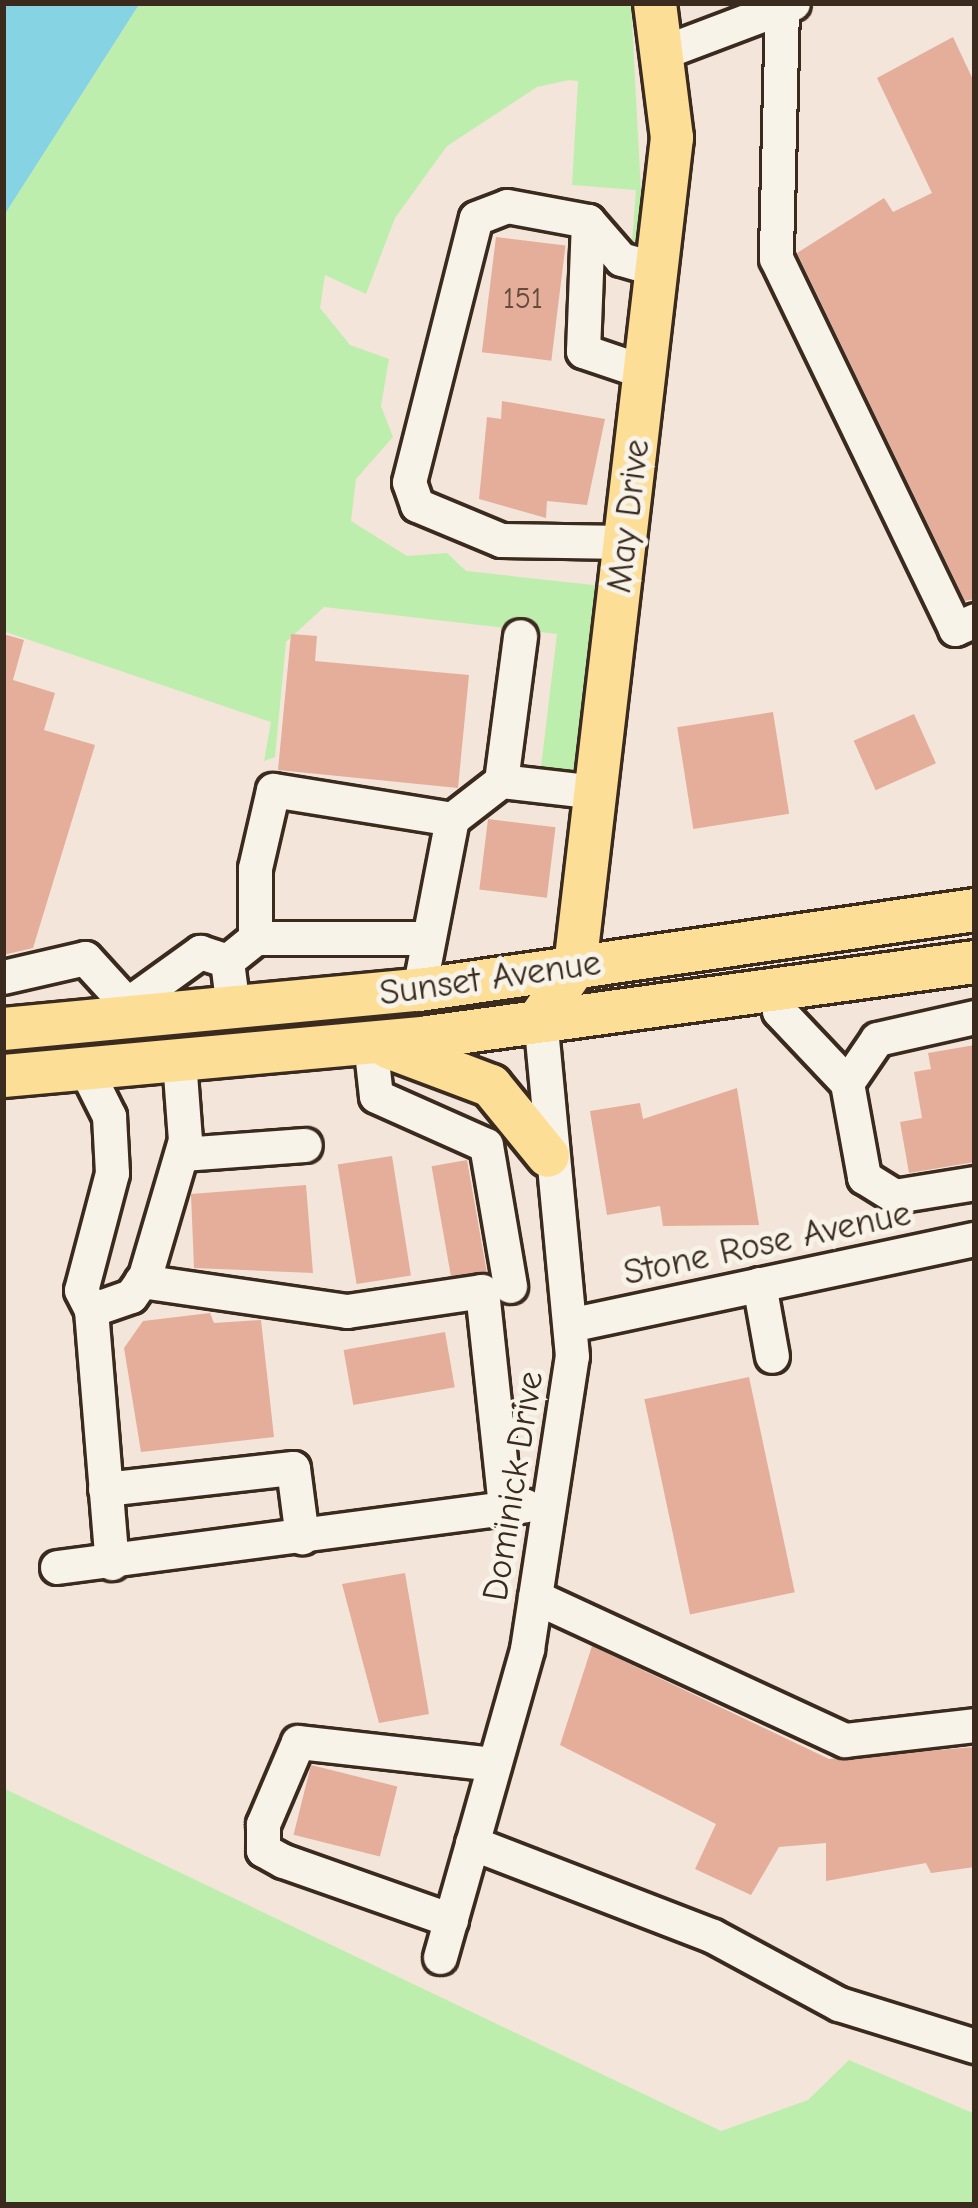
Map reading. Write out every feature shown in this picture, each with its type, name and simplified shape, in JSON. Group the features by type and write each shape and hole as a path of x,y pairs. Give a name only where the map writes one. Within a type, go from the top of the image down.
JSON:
{"main road":[{"name":"May Drive","path":"540,1018 575,967 672,138 655,3"},
{"name":"Sunset Avenue","path":"3,1029 135,1009 233,1008 419,990 975,910"},
{"name":"Sunset Avenue","path":"3,1076 370,1042 975,962"},
{"path":"370,1042 490,1086 548,1156"}],"street":[{"path":"661,53 788,4 776,258 955,629 975,620"},
{"path":"625,542 501,540 417,506 409,482 476,218 507,206 588,221 621,259 656,269"},
{"path":"588,221 584,351 645,372"},
{"path":"501,781 520,636"},
{"path":"419,990 452,819 501,781 596,792"},
{"path":"255,938 255,868 273,790 452,819"},
{"path":"227,961 255,938 426,938"},
{"path":"3,976 85,958 135,1009 200,952 227,961"},
{"path":"227,961 233,1008"},
{"path":"776,988 779,1011 847,1083 864,1177 895,1196 975,1183"},
{"path":"847,1083 877,1039 975,1017"},
{"name":"Dominick Drive","path":"440,1957 535,1597 574,1324 548,1156 540,1018"},
{"path":"370,1042 376,1096 486,1145 505,1507"},
{"path":"141,1281 182,1154 179,1060"},
{"path":"85,1068 109,1115 112,1173 81,1290 92,1310 112,1563"},
{"path":"182,1154 304,1145"},
{"name":"Stone Rose Avenue","path":"574,1324 975,1239"},
{"path":"92,1310 141,1281 347,1311 567,1276"},
{"path":"759,1284 772,1356"},
{"path":"105,1489 293,1468 302,1537"},
{"path":"57,1567 551,1502"},
{"path":"535,1597 845,1740 975,1725"},
{"path":"451,1920 283,1861 263,1850 263,1824 298,1742 494,1764"},
{"path":"472,1843 712,1936 839,2004 975,2046"}],"green space":[{"path":"140,3 631,3 644,248 632,242 636,190 572,185 578,81 569,80 537,87 447,146 395,218 366,294 325,275 320,308 350,345 389,359 381,406 393,437 356,479 351,521 407,556 447,553 466,571 602,586 578,772 541,767 557,634 324,607 286,642 275,757 264,761 271,722 3,631 3,217"},
{"path":"3,1788 721,2131 808,2100 849,2060 975,2114 975,2205 3,2205"}],"water":[{"path":"3,3 140,3 3,217"}],"building":[{"path":"953,37 975,84 975,599 965,601 797,253 884,198 893,212 932,193 877,78"},
{"path":"496,237 565,246 551,361 482,352"},
{"path":"502,401 605,419 587,505 547,501 546,518 479,499 487,417 501,419"},
{"path":"3,634 24,640 13,680 55,693 44,730 95,745 33,948 3,955"},
{"path":"291,634 317,636 315,661 469,675 458,788 278,770"},
{"path":"773,712 789,814 693,829 677,727"},
{"path":"914,714 936,763 876,790 854,741"},
{"path":"488,819 555,827 547,898 479,889"},
{"path":"975,1045 975,1162 909,1173 900,1122 922,1118 914,1072 931,1069 928,1053"},
{"path":"737,1088 759,1225 663,1226 660,1206 607,1215 590,1111 640,1103 643,1119"},
{"path":"392,1156 411,1276 357,1284 338,1165"},
{"path":"467,1160 487,1271 451,1278 432,1166"},
{"path":"306,1185 313,1273 194,1268 191,1194"},
{"path":"210,1313 214,1323 261,1320 274,1437 141,1452 124,1348 143,1321"},
{"path":"445,1332 455,1387 353,1405 344,1350"},
{"path":"749,1377 795,1592 690,1614 644,1399"},
{"path":"405,1573 429,1714 379,1723 342,1584"},
{"path":"592,1646 829,1759 975,1747 975,1867 931,1873 926,1863 826,1881 826,1843 779,1847 751,1895 695,1869 716,1824 560,1745"},
{"path":"311,1765 397,1787 380,1856 294,1835"}]}
